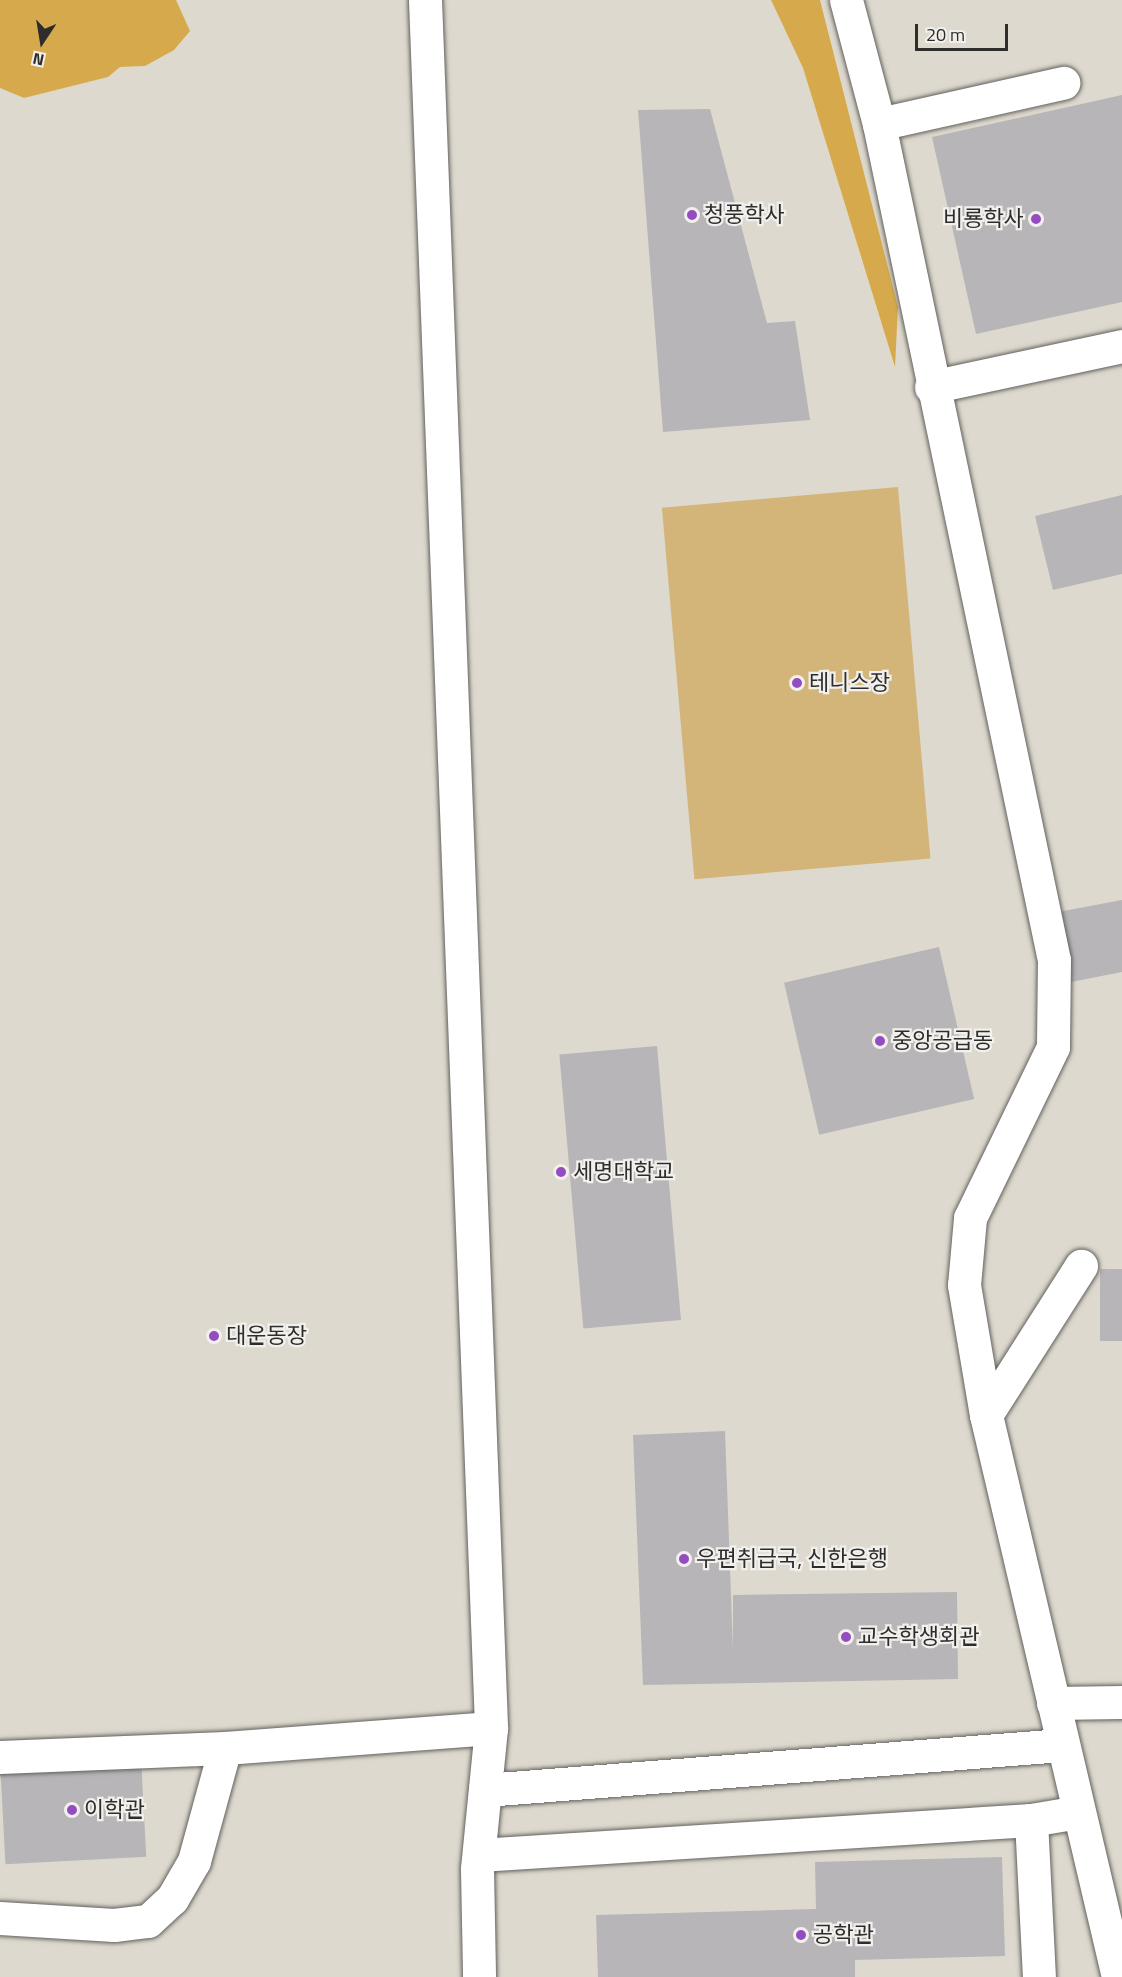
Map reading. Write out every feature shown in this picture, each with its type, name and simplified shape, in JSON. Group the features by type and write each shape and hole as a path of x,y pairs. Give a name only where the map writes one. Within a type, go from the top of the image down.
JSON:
{"lane":[{"path":"425,0 491,1728 479,1855 479,1977"},
{"path":"846,0 879,124 931,387 1054,960 1056,991 1053,1047 970,1218 963,1251 963,1285 986,1415 1118,1977"},
{"path":"879,124 1063,83"},
{"path":"931,387 1122,346"},
{"path":"986,1415 1081,1266"},
{"path":"1053,1703 1122,1702"},
{"path":"0,1757 225,1748 491,1728"},
{"path":"485,1790 1062,1745"},
{"path":"0,1918 114,1925 148,1921 172,1899 194,1861 225,1748"},
{"path":"479,1855 1030,1820 1078,1812"},
{"path":"1030,1820 1039,1977"}],"shaded area":[{"path":"0,0 176,0 190,31 174,50 145,66 120,67 108,77 24,98 0,88"},
{"name":"세명대학교","path":"176,0 771,0 803,68 894,365 820,0 1122,0 1122,1977 0,1977 0,88 24,98 108,77 119,67 145,66"},
{"path":"771,0 820,0 898,307 895,367 803,68"},
{"name":"테니스장","path":"898,487 931,859 694,879 662,508"}],"building":[{"name":"비룡학사","path":"1122,95 1122,302 976,334 932,137"},
{"name":"청풍학사","path":"710,109 767,323 795,321 810,420 663,432 638,110"},
{"path":"1122,495 1122,574 1053,590 1035,516"},
{"path":"1122,900 1122,972 1071,982 1058,912"},
{"name":"중앙공급동","path":"939,947 974,1099 819,1135 784,983"},
{"path":"657,1046 681,1320 583,1328 559,1055"},
{"path":"1100,1269 1122,1269 1122,1341 1100,1341"},
{"path":"725,1431 733,1649 733,1595 957,1592 958,1679 643,1685 633,1435"},
{"name":"이학관","path":"141,1757 146,1857 5,1864 0,1764"},
{"name":"공학관","path":"1002,1857 1005,1956 855,1960 855,1977 598,1977 596,1915 816,1909 815,1862"}],"place":[{"name":"청풍학사","path":"692,215"},
{"name":"비룡학사","path":"1036,219"},
{"name":"테니스장","path":"797,683"},
{"name":"중앙공급동","path":"880,1041"},
{"name":"세명대학교","path":"561,1172"},
{"name":"대운동장","path":"214,1336"},
{"name":"우편취급국, 신한은행","path":"684,1559"},
{"name":"교수학생회관","path":"846,1637"},
{"name":"이학관","path":"72,1810"},
{"name":"공학관","path":"801,1935"}]}
